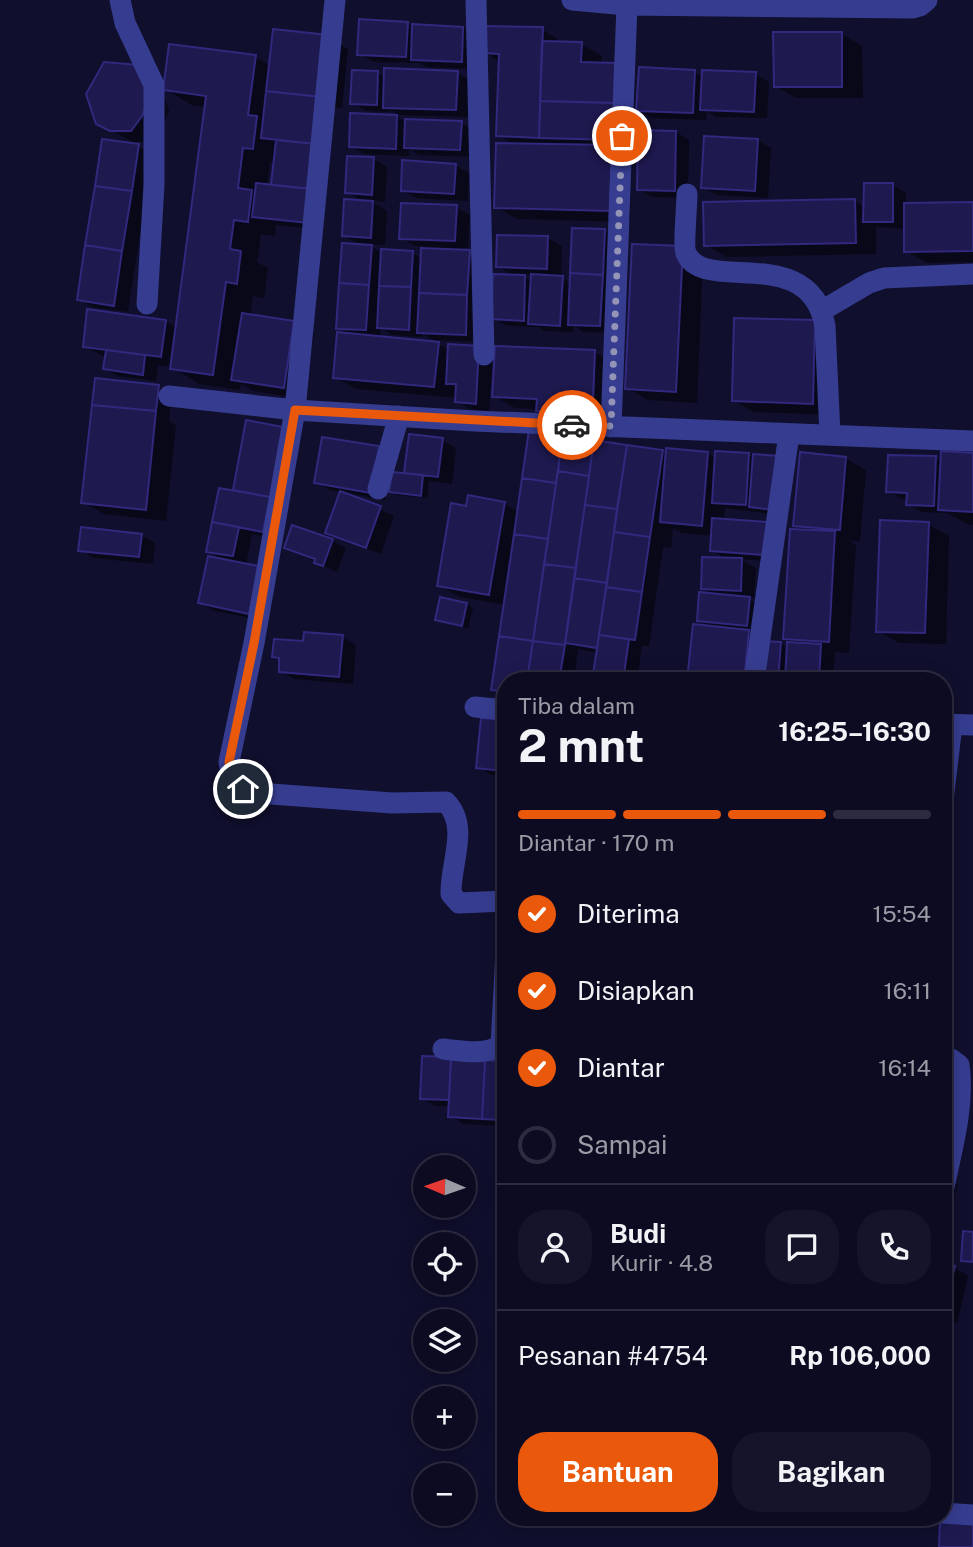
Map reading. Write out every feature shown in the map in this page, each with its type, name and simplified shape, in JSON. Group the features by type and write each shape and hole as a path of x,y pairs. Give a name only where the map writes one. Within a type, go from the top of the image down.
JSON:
{"street":[{"path":"120,0 125,23 154,85 154,185 147,304"},
{"path":"335,0 295,410 254,643 229,762 232,780 243,789 258,793 392,803 446,802 456,811 460,826 451,894 459,903 497,901"},
{"path":"476,0 484,355"},
{"path":"572,0 627,5 671,3 913,8 927,0"},
{"path":"611,426 627,5"},
{"path":"687,194 685,251 693,264 702,269 781,277 815,297 823,310 830,435"},
{"path":"823,310 869,283 884,278 973,274"},
{"path":"169,396 295,410 474,421 973,441"},
{"path":"378,489 399,416"},
{"path":"755,672 789,434"},
{"path":"475,707 497,709"},
{"path":"952,748 956,725"},
{"path":"443,1049 484,1052 497,1048"},
{"path":"952,1060 959,1065 961,1075 952,1145"},
{"path":"952,1514 973,1515"}],"building":[{"path":"359,19 408,22 406,57 357,55"},
{"path":"412,24 463,27 462,62 411,60"},
{"path":"484,26 543,27 539,138 496,136 499,54 483,53"},
{"path":"273,29 328,35 321,97 266,91"},
{"path":"773,32 842,32 842,87 774,87"},
{"path":"542,41 582,42 581,62 615,63 614,103 540,101"},
{"path":"169,44 256,55 248,115 257,116 253,149 243,148 238,188 252,190 248,222 234,220 230,249 241,251 237,284 226,282 213,375 170,369 206,96 163,90"},
{"path":"104,62 139,65 149,99 142,116 131,131 110,131 96,124 86,94"},
{"path":"639,67 695,70 693,113 636,111"},
{"path":"384,68 458,71 456,110 383,108"},
{"path":"352,70 378,71 377,105 350,104"},
{"path":"702,70 756,72 754,112 700,110"},
{"path":"266,91 321,97 316,144 261,138"},
{"path":"540,101 614,103 613,140 539,138"},
{"path":"350,113 397,115 396,149 349,147"},
{"path":"405,119 462,121 460,150 404,148"},
{"path":"638,130 676,131 675,191 637,190"},
{"path":"704,136 758,139 755,191 701,188"},
{"path":"102,139 139,144 132,191 95,186"},
{"path":"276,140 316,144 311,189 271,185"},
{"path":"496,143 612,145 610,211 494,208"},
{"path":"347,156 374,157 372,195 345,193"},
{"path":"402,160 456,164 454,194 401,191"},
{"path":"256,183 311,189 308,223 252,217"},
{"path":"864,183 893,183 893,222 863,222"},
{"path":"95,186 132,191 122,251 85,245"},
{"path":"344,199 373,201 371,238 342,236"},
{"path":"855,199 856,243 704,246 703,202"},
{"path":"973,202 973,251 904,252 904,203"},
{"path":"401,203 457,205 455,241 399,239"},
{"path":"572,228 605,229 603,275 570,273"},
{"path":"497,235 548,236 547,269 496,267"},
{"path":"342,243 372,245 369,285 339,283"},
{"path":"632,244 683,246 676,392 625,389"},
{"path":"85,245 122,251 114,306 77,300"},
{"path":"421,248 470,250 467,295 419,293"},
{"path":"381,249 413,251 411,287 379,286"},
{"path":"570,273 603,275 600,326 568,325"},
{"path":"493,274 525,275 524,321 491,319"},
{"path":"531,274 563,276 560,326 528,324"},
{"path":"339,283 369,285 366,330 336,329"},
{"path":"379,286 411,287 409,330 377,328"},
{"path":"419,293 467,295 466,335 417,333"},
{"path":"87,309 166,320 161,357 83,347"},
{"path":"242,313 294,321 284,388 231,380"},
{"path":"734,318 815,320 813,404 732,401"},
{"path":"337,332 439,342 434,387 333,378"},
{"path":"448,344 479,346 476,404 455,402 456,384 446,384"},
{"path":"495,346 595,350 593,402 563,400 562,412 536,411 537,399 492,397"},
{"path":"106,350 145,355 143,375 103,369"},
{"path":"95,378 159,385 156,411 92,405"},
{"path":"92,405 156,411 146,510 81,503"},
{"path":"246,420 283,427 270,497 233,490"},
{"path":"529,430 563,435 556,483 522,478"},
{"path":"409,434 443,438 438,477 404,473"},
{"path":"563,435 594,440 589,476 558,471"},
{"path":"322,437 379,446 371,493 314,483"},
{"path":"594,440 627,445 617,509 585,505"},
{"path":"627,445 663,450 650,537 614,532"},
{"path":"666,448 708,452 702,526 660,522"},
{"path":"715,451 749,453 746,505 712,503"},
{"path":"941,451 973,453 973,512 938,510"},
{"path":"800,452 846,457 840,530 793,526"},
{"path":"753,454 779,456 775,510 749,507"},
{"path":"888,455 936,456 934,506 906,505 907,493 886,492"},
{"path":"558,471 589,476 576,568 544,564"},
{"path":"392,472 423,475 421,496 389,492"},
{"path":"522,478 556,483 548,539 514,534"},
{"path":"219,488 270,497 263,532 212,522"},
{"path":"340,491 381,506 366,548 325,533"},
{"path":"468,495 505,502 489,595 437,586 451,503 466,506"},
{"path":"585,505 617,509 607,583 574,578"},
{"path":"712,518 767,522 765,555 710,551"},
{"path":"880,520 929,522 925,633 876,632"},
{"path":"212,522 239,527 233,556 206,552"},
{"path":"292,525 333,539 323,566 314,563 315,559 284,548"},
{"path":"81,527 142,534 139,557 78,551"},
{"path":"790,529 835,531 829,642 783,639"},
{"path":"614,532 650,537 642,592 606,587"},
{"path":"514,534 548,539 533,641 499,636"},
{"path":"208,556 259,566 249,614 198,603"},
{"path":"702,557 742,558 741,591 701,589"},
{"path":"544,564 576,568 565,645 533,641"},
{"path":"574,578 607,583 597,648 565,643"},
{"path":"606,587 642,592 635,640 599,635"},
{"path":"699,592 750,597 747,626 697,621"},
{"path":"440,597 467,603 462,626 435,620"},
{"path":"693,624 749,630 745,672 688,672"},
{"path":"304,632 343,635 339,677 279,672 279,658 272,657 274,639 303,641"},
{"path":"599,635 629,639 624,672 593,672"},
{"path":"499,636 533,641 528,672 497,672 497,691 491,690"},
{"path":"533,641 565,645 560,672 528,672"},
{"path":"762,641 781,642 779,672 760,672"},
{"path":"787,642 821,644 819,672 785,672"},
{"path":"481,718 497,719 497,770 476,768"},
{"path":"422,1056 451,1057 449,1100 420,1099"},
{"path":"451,1059 485,1061 482,1119 448,1117"},
{"path":"485,1060 497,1061 497,1120 482,1119"},
{"path":"963,1231 973,1232 973,1262 961,1261"},
{"path":"952,1521 973,1522 973,1547 939,1547 940,1526 952,1526"}],"way so far":[{"path":"572,425 611,426 622,136"}],"route":[{"path":"243,789 232,780 229,762 254,643 295,410 572,425"}]}
